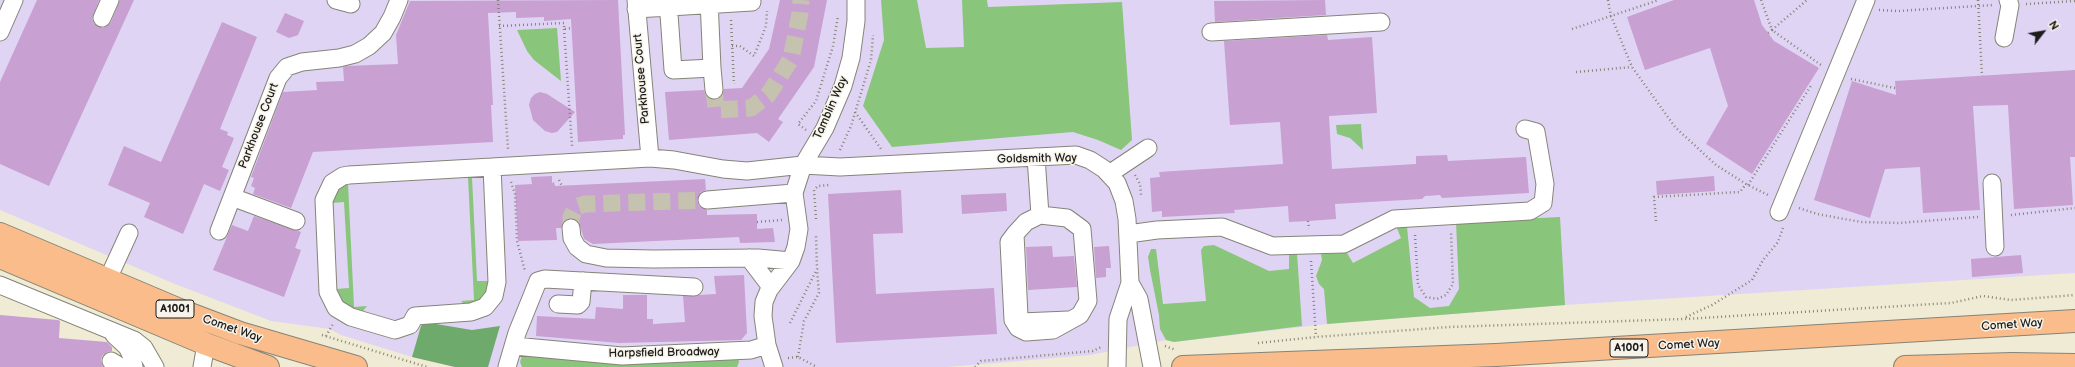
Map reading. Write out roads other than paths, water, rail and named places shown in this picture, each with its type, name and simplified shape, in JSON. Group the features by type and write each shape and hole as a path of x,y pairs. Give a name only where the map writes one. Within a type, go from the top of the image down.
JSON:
{"main road":[{"name":"Comet Way","path":"0,234 107,281 240,332 356,367"},
{"name":"Comet Way","path":"0,257 206,344 268,367"},
{"name":"Comet Way","path":"1181,359 1496,355 2075,321"},
{"path":"1905,367 2075,365"}],"street":[{"path":"0,32 14,0"},
{"path":"102,18 110,0"},
{"name":"Parkhouse Court","path":"219,231 278,78 287,67 302,62 339,58 355,54 369,46 383,33 392,18 399,0"},
{"name":"Tamblin Way","path":"794,194 803,165 825,128 843,86 851,58 856,21 856,0"},
{"path":"709,2 714,90"},
{"path":"636,4 752,2 756,6"},
{"path":"2004,38 2009,2"},
{"path":"668,3 673,70 712,68"},
{"path":"1779,212 1865,3"},
{"name":"Parkhouse Court","path":"636,4 650,158"},
{"path":"1211,32 1381,22"},
{"path":"1128,234 1157,230 1222,227 1272,246 1344,244 1394,219 1530,211 1543,203 1545,184 1536,132 1525,129"},
{"path":"1110,174 1148,148"},
{"name":"Goldsmith Way","path":"492,167 497,282 494,296 485,307 471,312 415,316 410,325 395,330 351,317 336,308 328,292 324,200 332,183 343,176 349,175 650,158 674,160 723,170 747,171 803,165 847,167 1076,155 1090,160 1104,168 1117,183 1124,201 1128,234 1130,283 1118,319 1117,367"},
{"path":"1036,157 1040,215"},
{"path":"1992,183 1995,247"},
{"path":"707,200 794,194 799,229 796,247 791,261 771,287 764,302 763,316 771,358"},
{"path":"232,197 296,221"},
{"path":"1040,215 1067,218 1082,229 1088,301 1080,315 1069,320 1021,322 1015,234 1026,222 1040,215"},
{"path":"571,228 572,238 577,247 586,254 606,258 749,258 791,261"},
{"path":"107,281 129,233"},
{"path":"749,258 771,287"},
{"path":"507,367 538,281 545,279 694,287"},
{"path":"558,304 578,305 581,302 583,281"},
{"name":"Goldsmith Way","path":"1130,283 1139,298 1152,367"},
{"path":"0,285 107,331 134,340 144,348 155,367"},
{"path":"0,296 32,298"},
{"path":"107,331 127,347 132,357 134,367"},
{"path":"202,367 206,344"},
{"name":"Harpsfield Broadway","path":"514,346 622,356 751,350 771,358"}],"tunnel":[{"path":"714,90 716,110 751,108 768,95 791,59 801,0"},
{"path":"571,228 571,217 576,207 585,204 707,200"}]}
